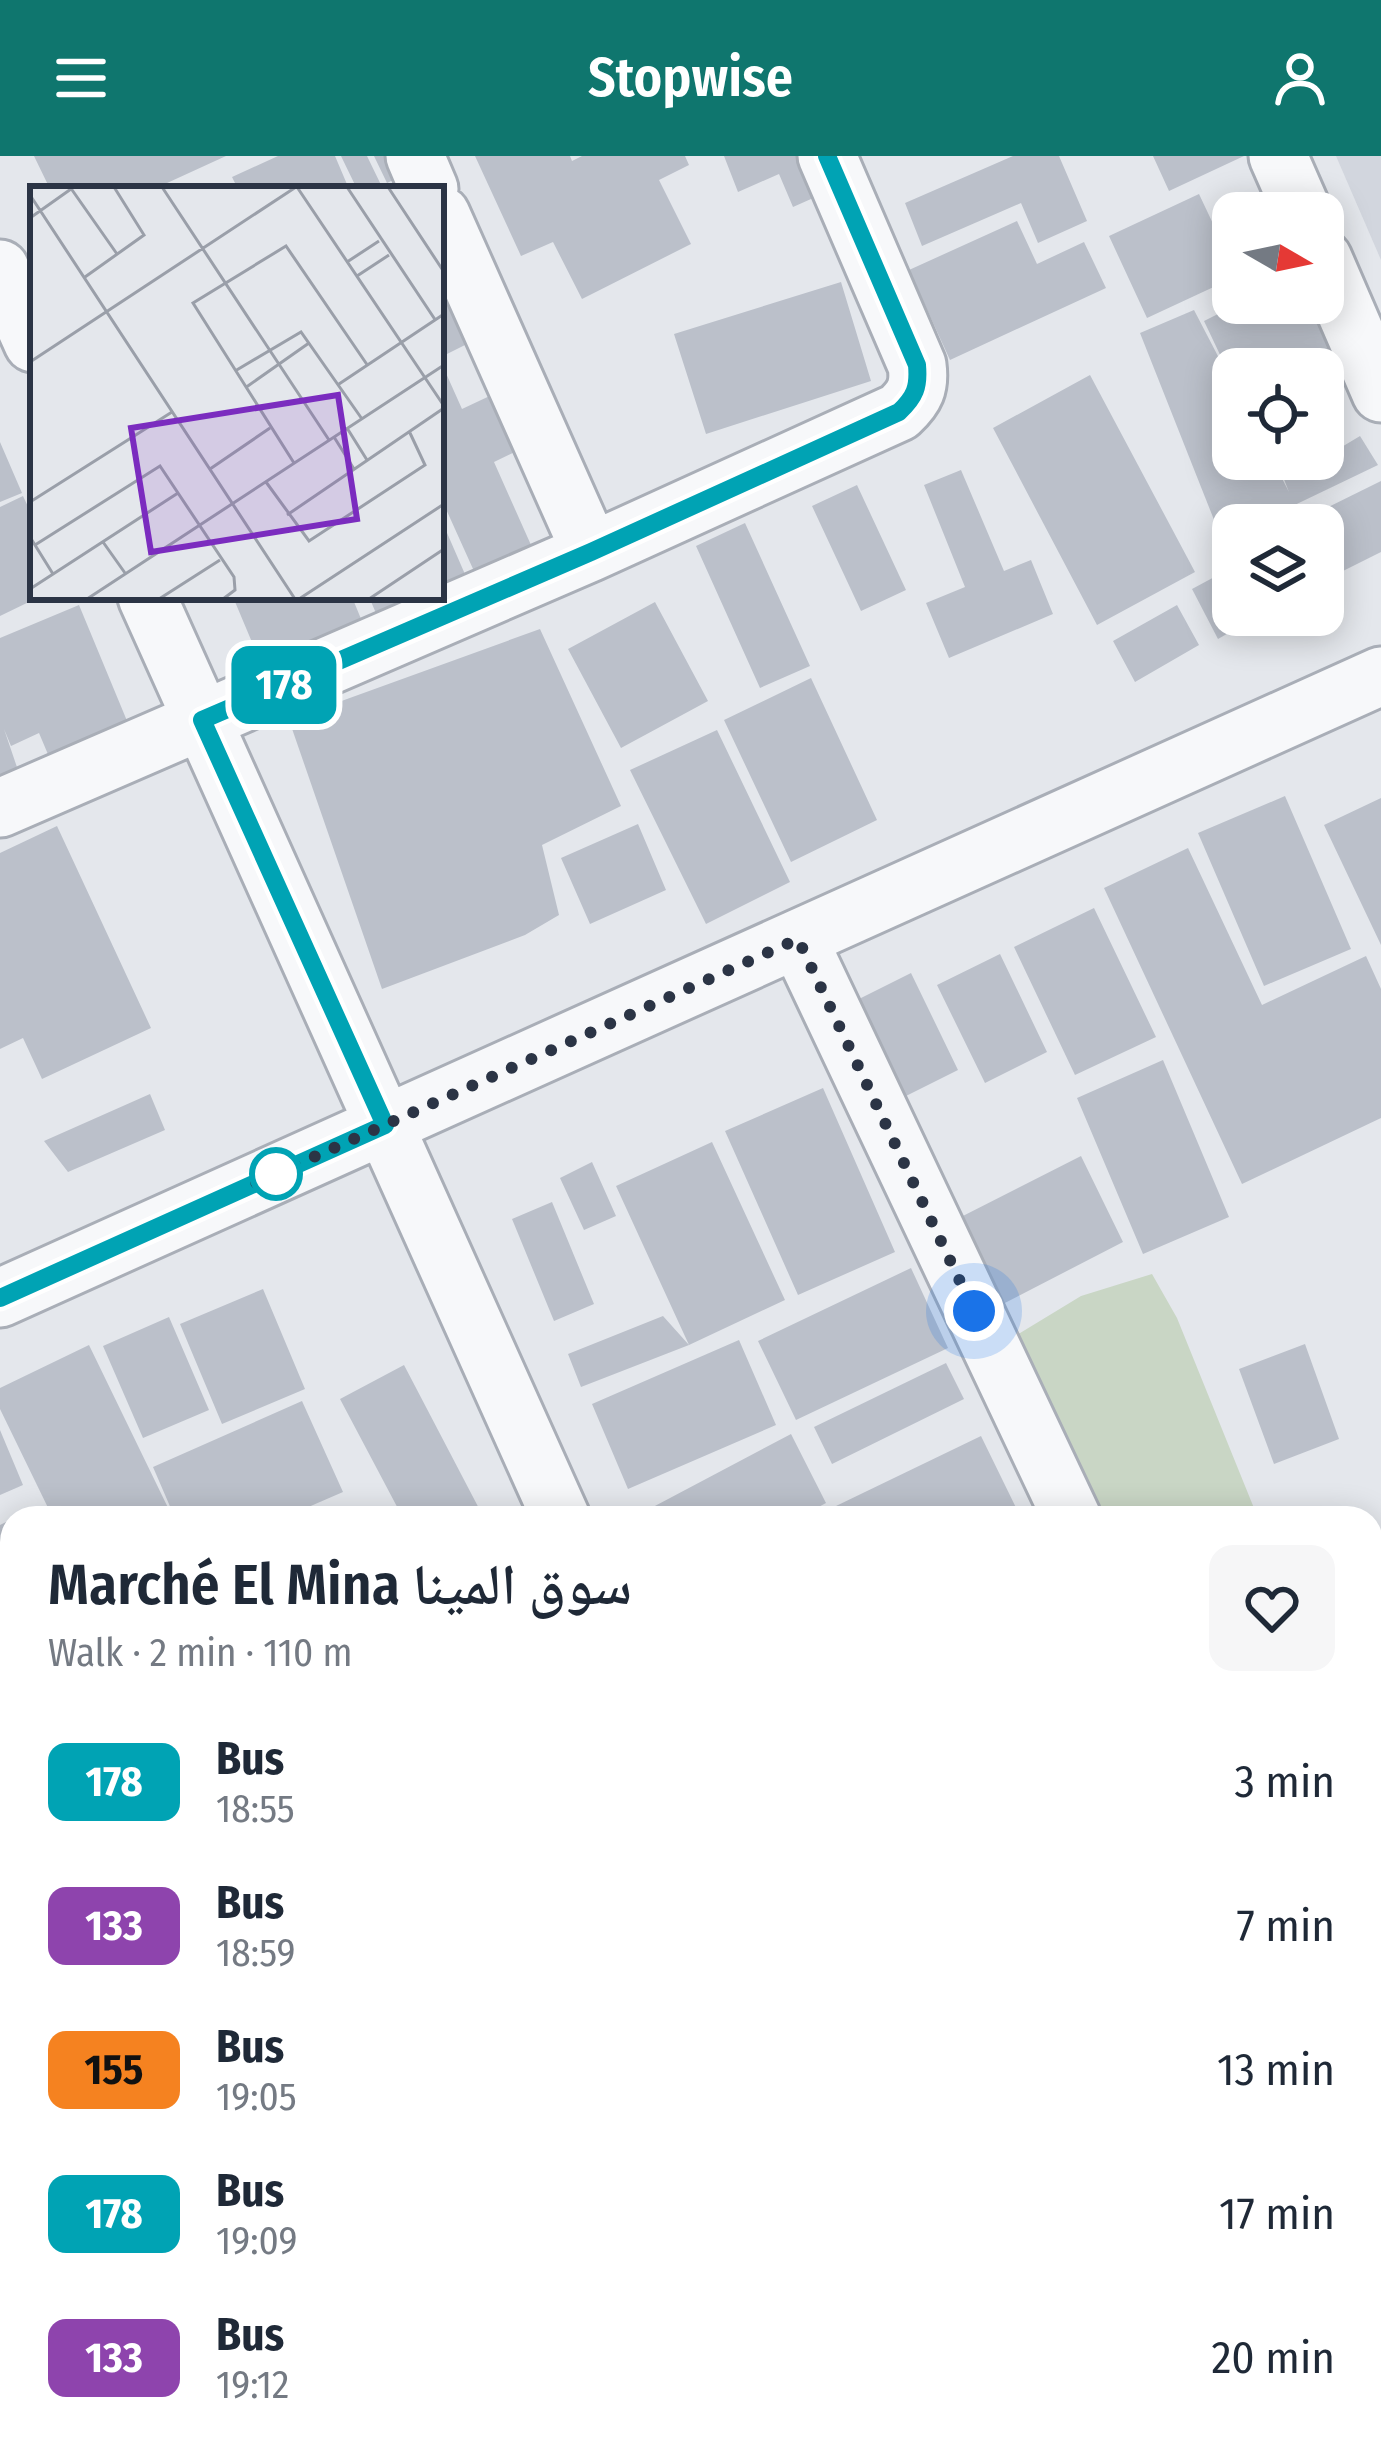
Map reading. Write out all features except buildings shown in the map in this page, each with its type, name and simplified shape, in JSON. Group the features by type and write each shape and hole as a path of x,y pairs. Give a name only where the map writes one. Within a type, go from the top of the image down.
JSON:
{"street":[{"path":"415,156 428,186"},
{"path":"0,808 591,552 899,412 914,398 919,383 917,365 827,156"},
{"path":"1278,156 1294,192"},
{"path":"444,222 591,552"},
{"path":"0,269 30,336"},
{"path":"1344,307 1381,392"},
{"path":"148,600 556,1506"},
{"path":"0,1298 1381,676"},
{"path":"798,939 1066,1506"}],"shaded area":[{"path":"1336,156 1381,156 1381,260"}],"green space":[{"path":"1152,1274 1177,1318 1253,1506 1088,1506 1007,1341 1081,1296"}],"bus line":[{"name":"178","path":"0,1298 385,1125 202,720 591,552 899,412 914,398 919,383 917,365 827,156"}],"route":[{"path":"276,1174 256,1183 798,939 974,1311"}]}
